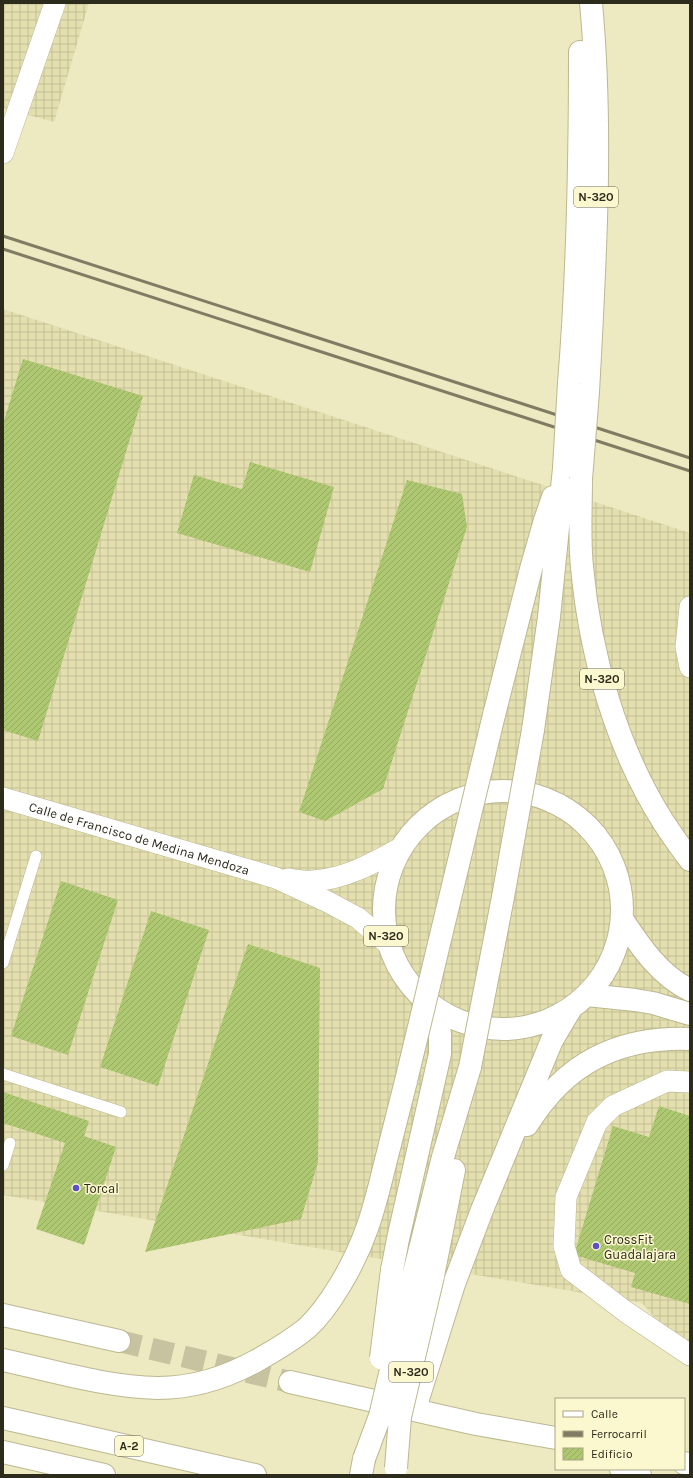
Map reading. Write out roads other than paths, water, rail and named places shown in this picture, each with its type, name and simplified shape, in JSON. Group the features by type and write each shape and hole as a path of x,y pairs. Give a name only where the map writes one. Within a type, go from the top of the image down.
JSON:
{"main road":[{"name":"N-320","path":"579,387 575,311 579,200 580,3"},
{"name":"N-320","path":"363,1467 423,1275 461,1138 470,1067 533,730 549,617 573,473 596,190 596,111 591,3"},
{"name":"N-320","path":"573,473 582,566 591,634 603,682 619,730 639,778 664,822 690,860"},
{"path":"3,1360 108,1383 159,1388 208,1381 248,1365 286,1344 307,1327 322,1312 341,1284 362,1245 375,1206 494,715 543,527 573,473"},
{"name":"N-320","path":"395,1471 454,1284 552,1040 570,1010 587,995 605,973 617,947 622,919 620,884 607,850 584,822 555,802 521,791 485,790 451,801 421,821 399,849 387,879 382,911 387,943 398,968 410,985 434,1008 464,1024 497,1030 530,1027 570,1010"},
{"path":"622,919 654,962 668,975 690,990"},
{"path":"587,995 653,1003 690,1014"},
{"path":"363,1467 366,1425 381,1363 392,1270 440,1054 440,1033 434,1008"},
{"name":"N-320","path":"506,1153 545,1099 566,1077 590,1060 614,1048 640,1042 664,1039 690,1039"},
{"name":"N-320","path":"395,1471 400,1417 423,1275"},
{"path":"3,1315 119,1341"},
{"path":"290,1382 476,1424 555,1438"},
{"name":"A-2","path":"3,1418 255,1475"},
{"path":"476,1424 555,1449"},
{"path":"3,1452 104,1475"},
{"path":"624,1470 640,1475"}],"street":[{"path":"3,154 55,3"},
{"path":"690,607 686,647 690,667"},
{"name":"Calle de Francisco de Medina Mendoza","path":"3,798 276,878 328,902 358,918 387,943"},
{"name":"Calle de Francisco de Medina Mendoza","path":"276,878 313,881 341,876 368,866 399,849"},
{"path":"690,1082 668,1081 661,1083 613,1106 597,1122 566,1197 564,1246 571,1270 626,1312 690,1355"}],"lane":[{"path":"3,963 36,856"},
{"path":"3,1074 121,1112"},
{"path":"3,1165 10,1143"}],"tunnel":[{"path":"119,1341 290,1382"}],"railway":[{"path":"3,236 690,458"},
{"path":"3,249 690,471"}],"place":[{"name":"Torcal","path":"76,1188"},
{"name":"CrossFit Guadalajara","path":"596,1246"}]}
